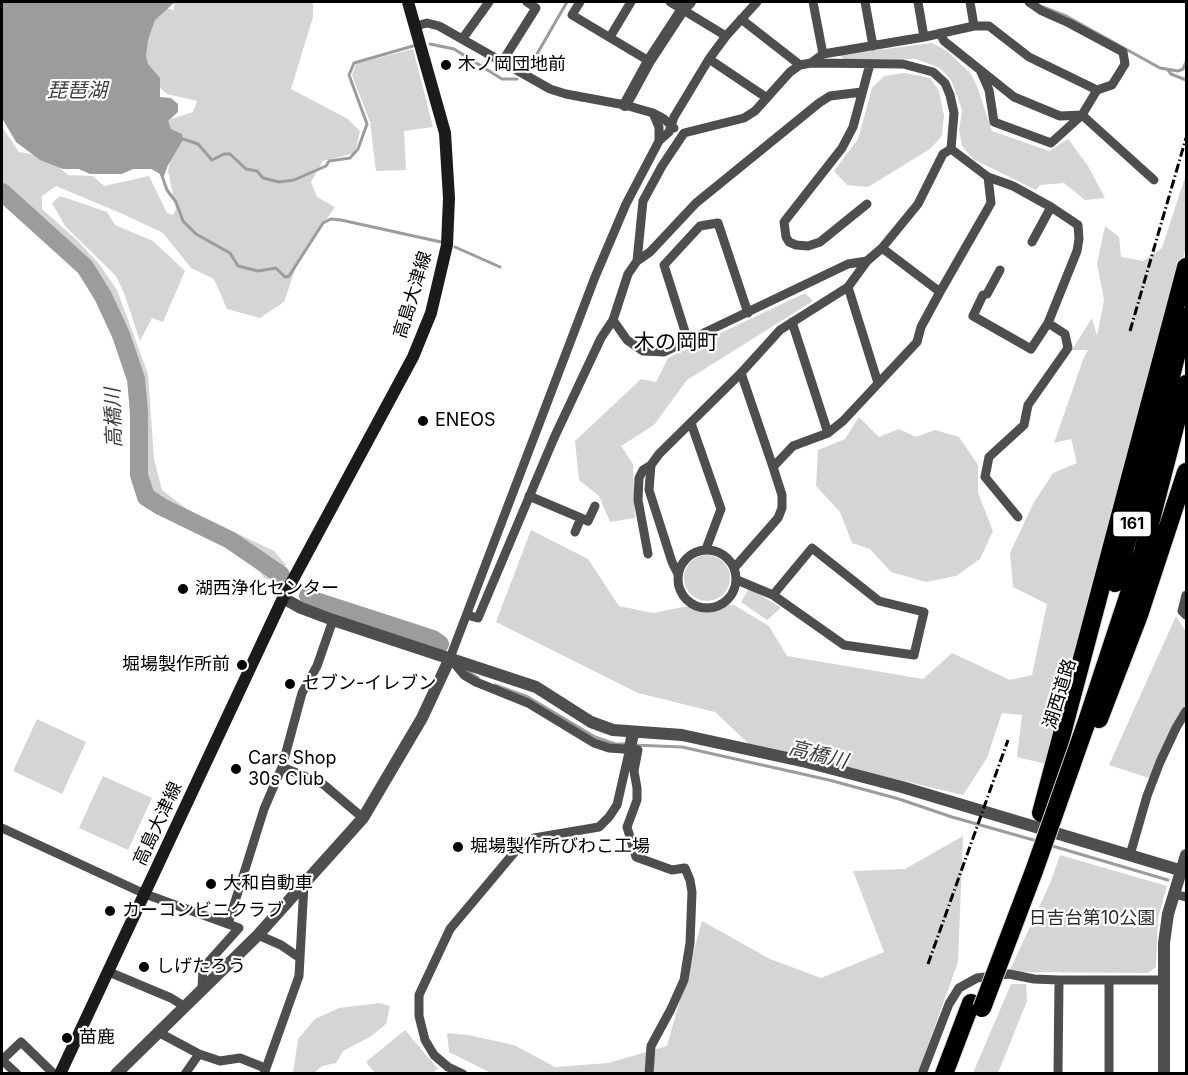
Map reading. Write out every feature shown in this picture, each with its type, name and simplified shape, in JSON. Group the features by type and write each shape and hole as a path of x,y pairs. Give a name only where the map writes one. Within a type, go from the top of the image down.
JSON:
{"highway":[{"path":"944,1074 1034,871 1081,722 1186,267"},
{"name":"湖西道路","path":"1081,722 1185,323"},
{"name":"湖西道路","path":"1081,722 1143,551 1186,384"},
{"path":"958,1074 976,1005 1041,813 1081,722 1139,615 1186,472"}],"main road":[{"name":"高島大津線","path":"60,1074 286,594 413,357 431,313 447,245 449,198 445,133 408,2"}],"street":[{"path":"463,38 489,2"},
{"path":"502,62 536,8 527,2"},
{"path":"580,2 573,15 649,62"},
{"path":"610,37 631,2"},
{"path":"670,2 686,5 726,36"},
{"path":"658,141 669,132 674,117 709,59 726,36 757,2"},
{"path":"813,2 823,54"},
{"path":"866,2 873,46"},
{"path":"918,2 924,37"},
{"path":"970,2 974,26"},
{"path":"980,69 989,90 994,122 1051,144 1082,115 1097,90 1112,85 1125,64 1123,52 1042,11 1029,2"},
{"path":"625,105 649,62 686,5"},
{"path":"741,19 800,65"},
{"path":"416,26 427,23 438,26 550,88 566,94 625,105 653,113 684,133"},
{"path":"811,63 823,54 974,26 989,26 1029,57 1097,90"},
{"path":"940,33 944,41 1014,97 1060,116 1082,115 1154,180"},
{"path":"709,59 766,98"},
{"path":"637,261 643,201 662,166 684,133 744,118 755,111 790,72 800,65 811,63 903,64 933,72 945,83 954,113 951,149"},
{"path":"867,204 820,242 808,246 796,245 789,242 786,237 784,222 842,148 854,127 870,64"},
{"path":"467,615 478,618 554,438 601,338 613,320 628,274 637,261 650,252 696,203 819,103 830,96 862,92"},
{"path":"116,1074 258,934 363,818 422,718 467,615 595,277 626,204 658,141 659,127 653,113"},
{"path":"951,149 988,177 1012,186 1078,225 1077,251 1048,323 1031,349 973,316 983,295 987,294 1000,270"},
{"path":"648,554 638,500 639,478 643,470 651,465 659,454 741,373 780,330 848,287 867,261 882,248 918,204 943,154 951,149"},
{"path":"773,467 793,446 828,433 843,421 917,342 921,327 939,292 991,203 988,177"},
{"path":"1032,242 1051,207"},
{"path":"688,341 664,265 700,226 718,223 748,313"},
{"path":"882,248 939,292"},
{"path":"613,320 627,340 643,351 664,352 848,264 867,261"},
{"path":"848,287 878,383"},
{"path":"792,322 828,433"},
{"path":"1018,517 986,477 989,457 1024,424 1028,405 1068,348 1065,334 1048,323"},
{"path":"735,567 778,518 782,508 782,495 741,373"},
{"path":"691,423 721,508 706,549"},
{"path":"651,465 650,490 672,562 678,574"},
{"path":"530,496 588,521 595,506"},
{"path":"575,532 580,518"},
{"path":"737,580 773,595 844,645 914,655 924,612 879,601 812,548 773,595"},
{"path":"706,549 723,554 735,567 737,580 734,592 726,601 716,607 704,608 684,597 678,586 678,574 683,561 693,552 706,549"},
{"path":"286,594 301,608 333,620 536,687 591,722 613,730 682,735 806,762 903,786 1184,871"},
{"path":"1186,595 1182,611 1186,615"},
{"path":"228,924 264,809 282,767 303,693 317,666 333,620"},
{"path":"450,658 464,675 528,703 594,743 609,748 638,750 634,771 637,800 627,827 636,857 672,870 685,868 692,892 690,943 684,980 651,1046 649,1074"},
{"path":"1130,855 1147,796 1160,762 1186,711"},
{"path":"462,1074 448,1067 434,1055 425,1040 419,1017 419,995 450,929 518,848 534,838 599,827 609,817 617,805 633,733"},
{"path":"282,767 323,784 363,818"},
{"path":"2,828 145,894 239,928 203,968 202,988"},
{"path":"1164,1074 1164,943 1174,894 1184,871 1186,855"},
{"path":"158,1032 199,1054 220,1061 240,1058 265,1071 299,976 304,884"},
{"path":"1174,894 1186,897"},
{"path":"258,934 281,945 300,958"},
{"path":"109,972 171,998 184,1006"},
{"path":"922,1074 949,1004 958,988 977,978 1010,974 1034,979 1059,980 1164,980"},
{"path":"1058,1074 1059,980"},
{"path":"1109,980 1109,1074"},
{"path":"17,1074 2,1060 21,1042 54,1074"},
{"path":"185,1074 199,1054"}],"green space":[{"path":"174,2 313,2 313,17 291,89 348,119 360,131 355,153 323,161 311,182 317,197 335,207 298,261 284,302 260,318 227,309 214,279 191,268 163,233 56,186 42,196 42,209 77,240 99,264 117,290 148,374 154,459 162,490 188,510 274,551 286,565 276,582 264,578 255,564 142,499 132,467 128,376 93,286 24,218 2,203 2,127 19,152 47,157 68,175 93,176 104,186 149,176 167,213 173,215 176,209 168,171 172,149 165,133 168,120 193,112 197,101 167,94 123,56 155,5 174,10"},
{"path":"932,43 947,51 971,74 992,131 1049,151 1068,139 1088,166 1105,198 1085,200 1064,183 1040,185 1036,190 973,159 962,146 959,130 962,111 958,98 951,80 940,68 916,59 844,59 839,55"},
{"path":"413,49 433,127 404,131 406,170 376,171 370,122 352,75 356,64"},
{"path":"905,73 930,78 939,91 944,116 942,136 930,149 868,187 847,185 834,171 858,139 872,88 884,76"},
{"path":"1186,174 1186,248 1046,764 1017,757 1022,715 1002,713 987,758 963,795 749,744 715,712 638,693 496,622 531,530 588,559 619,606 653,613 683,607 734,605 769,626 787,656 923,679 952,653 1010,680 1032,675 1047,604 1013,587 1010,553 1033,504 1053,473 1077,463 1071,439 1054,443 1088,350 1072,350 1092,318 1097,336 1104,300 1097,264 1105,226 1119,237 1121,257 1143,261 1162,248"},
{"path":"60,196 107,212 115,225 153,241 185,271 163,322 152,318 140,341 116,276 65,226 52,203"},
{"path":"805,293 813,301 687,380 654,425 621,446 633,464 635,518 610,522 599,496 579,480 575,441 641,379 656,382 668,358"},
{"path":"859,417 879,437 899,429 916,437 935,430 959,437 978,465 978,493 993,531 980,559 956,576 926,582 891,572 870,549 852,543 840,512 816,486 818,450 845,439"},
{"path":"707,555 723,562 730,578 723,594 707,601 691,594 684,578 691,562"},
{"path":"749,588 781,608 767,620 741,602"},
{"path":"1176,616 1186,632 1186,704 1149,778 1109,765"},
{"path":"37,719 86,742 62,794 13,771"},
{"path":"103,776 152,798 128,850 79,828"},
{"path":"963,836 958,962 918,1073 491,1073 449,1052 447,1033 514,1045 555,1067 608,1063 667,1046 702,921 770,959 821,978 884,952 853,871 905,869"},
{"name":"日吉台第10公園","path":"1060,855 1167,886 1158,918 1156,967 1148,973 1009,972 1051,881"},
{"path":"1011,984 1026,984 1027,1001 998,1073 973,1073"},
{"path":"379,1003 390,1006 386,1024 370,1037 343,1051 336,1063 322,1066 314,1073 293,1073 298,1039 315,1019 339,1008"},
{"path":"405,1030 438,1069 432,1073 375,1073 366,1062"}],"water":[{"name":"琵琶湖","path":"2,2 175,2 155,20 148,40 146,56 148,64 160,78 160,97 171,98 178,104 178,112 168,121 171,129 182,134 183,140 164,176 151,169 133,169 122,174 90,174 79,169 63,169 40,160 16,142 2,118"}],"waterway":[{"path":"526,73 567,2"},
{"path":"1043,7 1066,16 1160,68 1178,71 1183,69 1186,62"},
{"path":"430,44 454,49 502,79 517,79"},
{"path":"183,139 198,144 212,160 224,154 230,154 246,169 257,171 263,178 279,182 294,180 326,166 329,161 350,158 358,149 367,124 349,75 354,63 413,46"},
{"path":"1168,70 1171,74 1186,80"},
{"path":"161,173 183,221 196,234 230,253 238,266 258,271 276,268 285,277 289,276 323,223 331,219 441,242"},
{"name":"高橋川","path":"2,192 85,267 103,296 121,335 136,379 139,412 139,475 146,497 230,540 281,575"},
{"path":"455,247 500,267"},
{"name":"高橋川","path":"308,596 313,600 433,639 440,644"},
{"name":"高橋川","path":"466,670 478,678"},
{"name":"高橋川","path":"495,685 528,697 595,737 615,744 627,744"},
{"name":"高橋川","path":"633,745 682,747 829,780 1037,841"},
{"name":"高橋川","path":"1049,845 1168,880"}],"railway":[{"path":"1130,331 1186,138"},
{"path":"928,964 1008,740"}],"place":[{"name":"木ノ岡団地前","path":"446,65"},
{"name":"ENEOS","path":"423,421"},
{"name":"湖西浄化センター","path":"183,589"},
{"name":"堀場製作所前","path":"242,665"},
{"name":"セブン-イレブン","path":"290,684"},
{"name":"Cars Shop 30s Club","path":"236,769"},
{"name":"堀場製作所びわこ工場","path":"458,847"},
{"name":"大和自動車","path":"211,884"},
{"name":"カーコンビニクラブ","path":"110,911"},
{"name":"しげたろう","path":"144,967"},
{"name":"苗鹿","path":"67,1038"}],"district":[{"name":"木の岡町","path":"676,343"}]}
